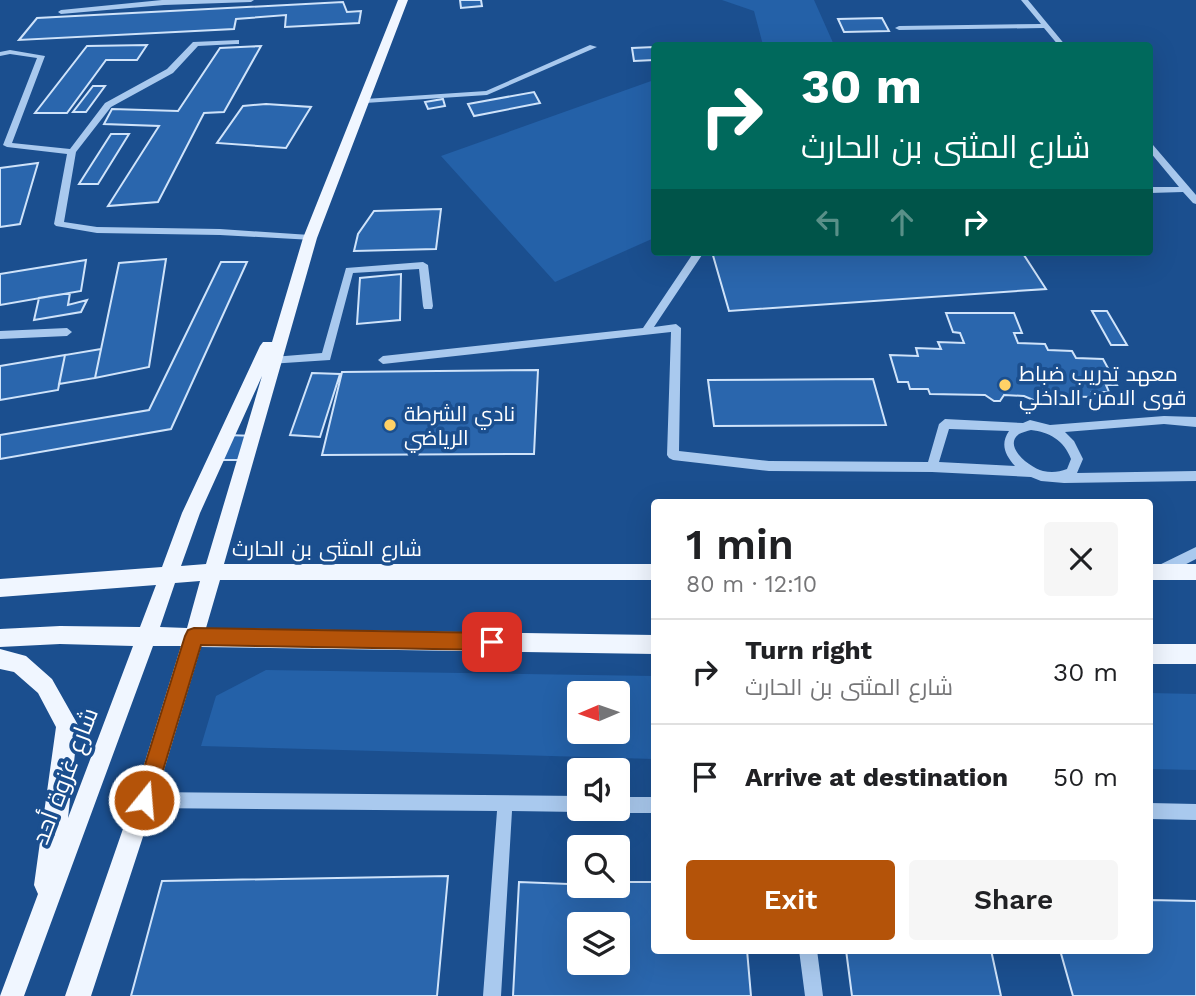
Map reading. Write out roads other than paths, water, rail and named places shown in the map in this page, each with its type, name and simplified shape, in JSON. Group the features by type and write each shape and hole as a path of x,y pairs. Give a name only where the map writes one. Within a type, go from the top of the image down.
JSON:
{"main road":[{"path":"78,996 144,800 214,572 310,238 403,0"},
{"name":"شارع غزوة أحد","path":"11,996 191,513 294,289"},
{"name":"شارع المثنى بن الحارث","path":"0,589 214,572 651,572"},
{"path":"1154,572 1196,572"},
{"path":"0,638 60,635 194,636 651,645"},
{"path":"1153,654 1196,654"},
{"path":"0,659 19,663 45,686 67,725 57,814 38,926"}],"street":[{"path":"61,12 164,2 251,0"},
{"path":"1024,0 1060,42"},
{"path":"899,28 1046,26"},
{"path":"236,41 196,44 170,71 108,105 72,152 58,224 97,230 220,232 310,238"},
{"path":"365,101 487,93 593,47"},
{"path":"0,54 10,52 41,56 7,145 72,152"},
{"path":"1153,150 1196,201"},
{"path":"1153,190 1186,189"},
{"path":"646,331 696,256"},
{"path":"273,361 327,357 349,270 423,265 428,306"},
{"path":"383,360 676,328 673,455 769,466 932,467 1031,472 1053,478 1196,476"},
{"path":"0,335 67,332"},
{"path":"932,467 945,424 1021,427 1030,425 1052,429 1164,420 1196,422"},
{"path":"1021,427 1009,436 1010,451 1031,472"},
{"path":"1052,429 1070,443 1077,459 1071,473 1053,478"},
{"path":"1154,572 1196,553"},
{"path":"144,800 567,804"},
{"path":"492,996 505,804"},
{"path":"630,805 651,805"},
{"path":"1153,811 1196,813"},
{"path":"809,954 814,996"}],"place":[{"name":"معهد تدريب ضباط قوى الامن الداخلي","path":"1005,385"},
{"name":"نادي الشرطة الرياضي","path":"390,425"}]}
